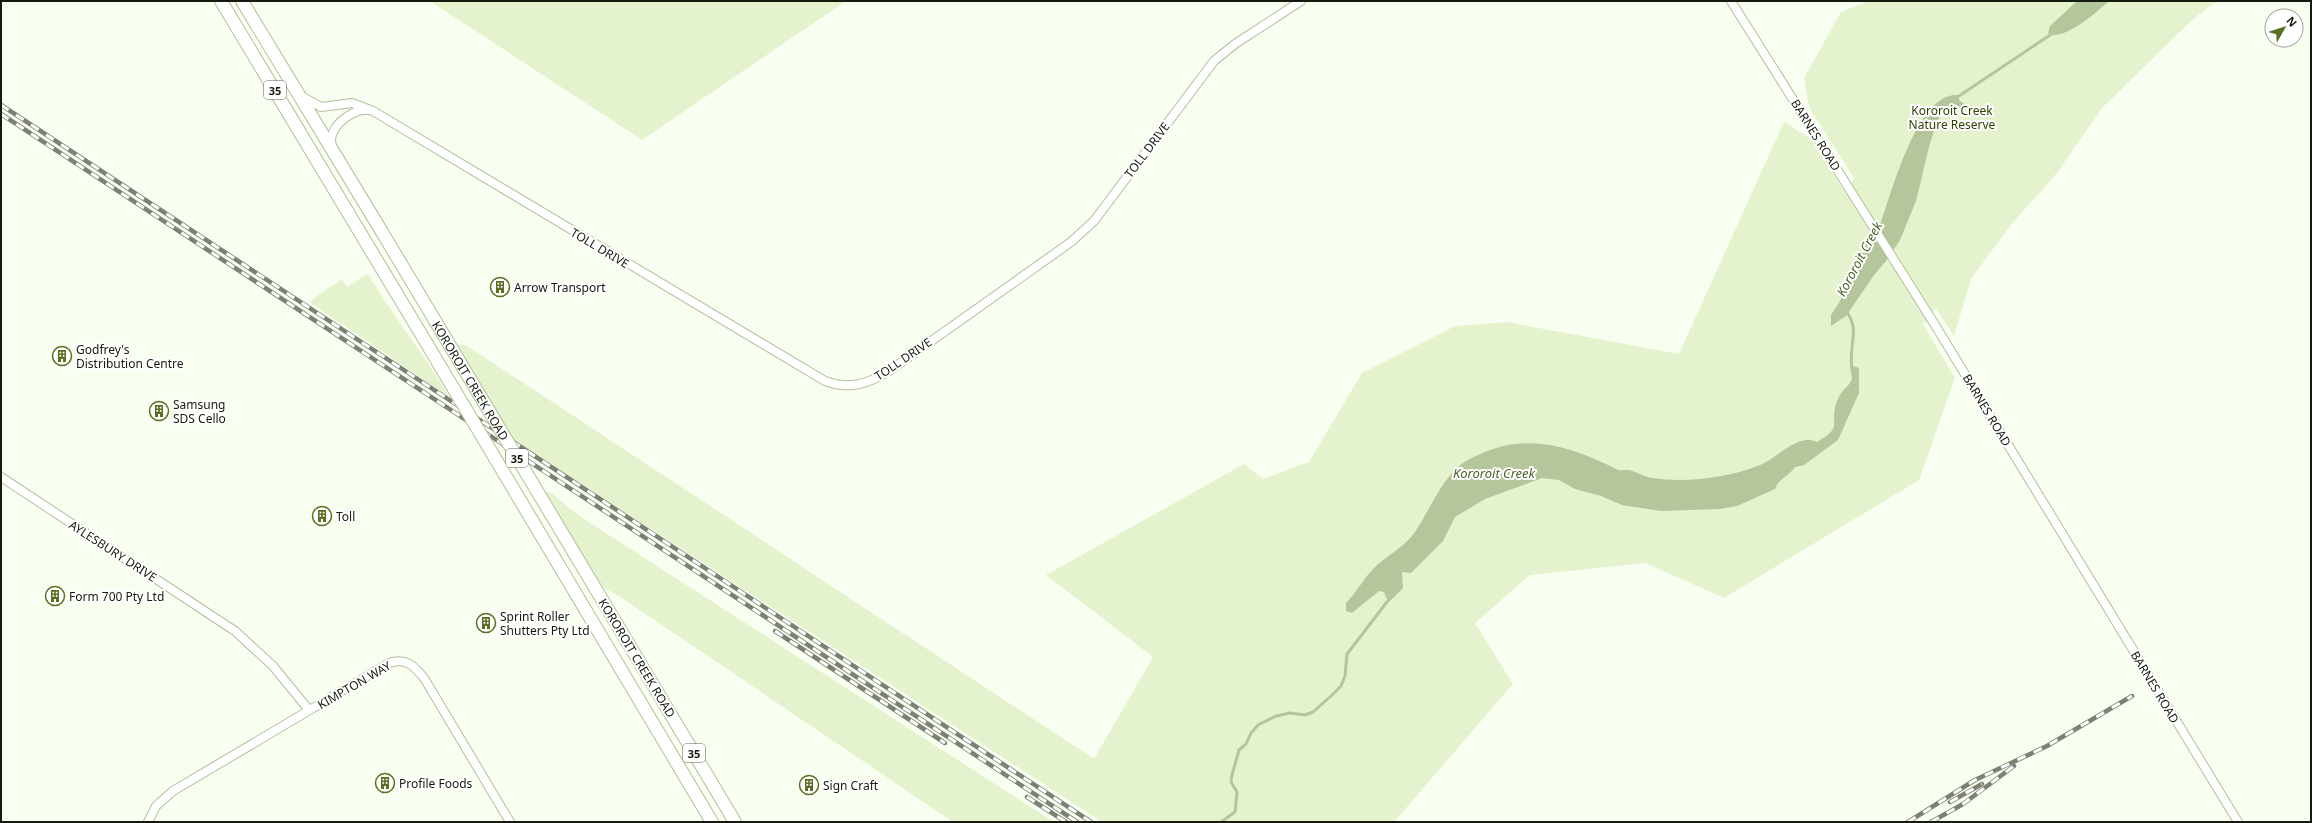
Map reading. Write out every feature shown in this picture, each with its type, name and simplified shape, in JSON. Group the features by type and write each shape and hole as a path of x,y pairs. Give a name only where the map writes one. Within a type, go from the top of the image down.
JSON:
{"main road":[{"name":"KOROROIT CREEK ROAD","path":"221,1 366,241 712,822"},
{"name":"KOROROIT CREEK ROAD","path":"242,1 336,155 735,822"}],"street":[{"name":"TOLL DRIVE","path":"293,84 306,100 314,105 321,107 352,103 373,111 825,381 835,385 855,385 871,381 889,371 1072,242 1094,221 1214,61 1235,44 1300,1"},
{"name":"BARNES ROAD","path":"1731,1 1932,321 2238,822"},
{"path":"336,155 331,145 332,137 340,122 346,116 359,110 373,111"},
{"name":"AYLESBURY DRIVE","path":"1,477 235,631 272,666 309,710"},
{"name":"KIMPTON WAY","path":"148,822 156,806 173,790 389,663 407,662 424,678 510,822"}],"green space":[{"path":"430,1 846,1 642,140"},
{"name":"Kororoit Creek Nature Reserve","path":"1868,1 2220,1 2211,5 2191,21 2103,107 2056,174 2010,226 1971,279 1954,336 1936,308 1927,324 1924,321 1923,324 1955,378 1919,480 1724,598 1645,563 1530,575 1475,623 1513,684 1394,822 1102,822 511,438 454,345 466,345 1094,759 1153,657 1046,575 1244,464 1263,479 1309,462 1362,373 1455,326 1507,322 1679,354 1784,122 1811,139 1846,194 1854,178 1809,107 1804,78 1841,12"},
{"path":"368,274 449,397 311,303 314,298 342,279 347,287"},
{"path":"543,492 550,492 581,517 1054,822 953,822 619,596 600,586"}],"water":[{"path":"2077,1 2109,1 2089,18 2071,30 2062,34 2054,35 2048,33 2050,26"},
{"name":"Kororoit Creek","path":"1957,95 1960,101 1969,107 1965,109 1956,105 1943,113 1938,120 1930,143 1916,201 1900,240 1846,316 1831,326 1831,315 1840,301 1861,248 1869,235 1879,228 1898,173 1917,129 1929,111 1942,99"},
{"name":"Kororoit Creek","path":"1850,365 1859,368 1859,393 1838,440 1804,465 1795,467 1779,482 1775,489 1737,506 1720,509 1661,511 1622,505 1601,496 1575,489 1559,480 1542,478 1485,499 1455,517 1443,541 1411,573 1402,572 1403,588 1390,601 1386,598 1384,592 1379,591 1352,613 1346,611 1346,603 1370,572 1411,537 1444,483 1459,466 1474,457 1502,446 1536,444 1569,450 1586,455 1618,470 1630,470 1652,478 1693,480 1734,473 1767,462 1795,443 1810,440 1817,442 1826,437 1833,428 1835,407 1838,399 1852,379"}],"waterway":[{"name":"Kororoit Creek","path":"1956,98 2053,33"},
{"name":"Kororoit Creek","path":"1846,311 1853,325 1851,352 1852,368"},
{"name":"Kororoit Creek","path":"1221,822 1235,812 1237,792 1231,782 1232,775 1239,750 1246,744 1251,733 1258,725 1276,716 1290,713 1305,715 1313,712 1331,696 1341,686 1345,676 1347,654 1390,598"}],"railway":[{"path":"1,105 1091,822"},
{"path":"1,114 1077,822"},
{"path":"775,631 945,743"},
{"path":"1908,822 1975,780 2047,746 2132,696"},
{"path":"1931,822 1963,804 2014,766"},
{"path":"1950,802 1982,784"},
{"path":"1027,797 1066,822"}],"place":[{"name":"Arrow Transport","path":"500,287"},
{"name":"Godfrey's Distribution Centre","path":"62,356"},
{"name":"Samsung SDS Cello","path":"159,411"},
{"name":"Toll","path":"322,516"},
{"name":"Form 700 Pty Ltd","path":"55,596"},
{"name":"Sprint Roller Shutters Pty Ltd","path":"486,623"},
{"name":"Profile Foods","path":"385,783"},
{"name":"Sign Craft","path":"809,785"}]}
